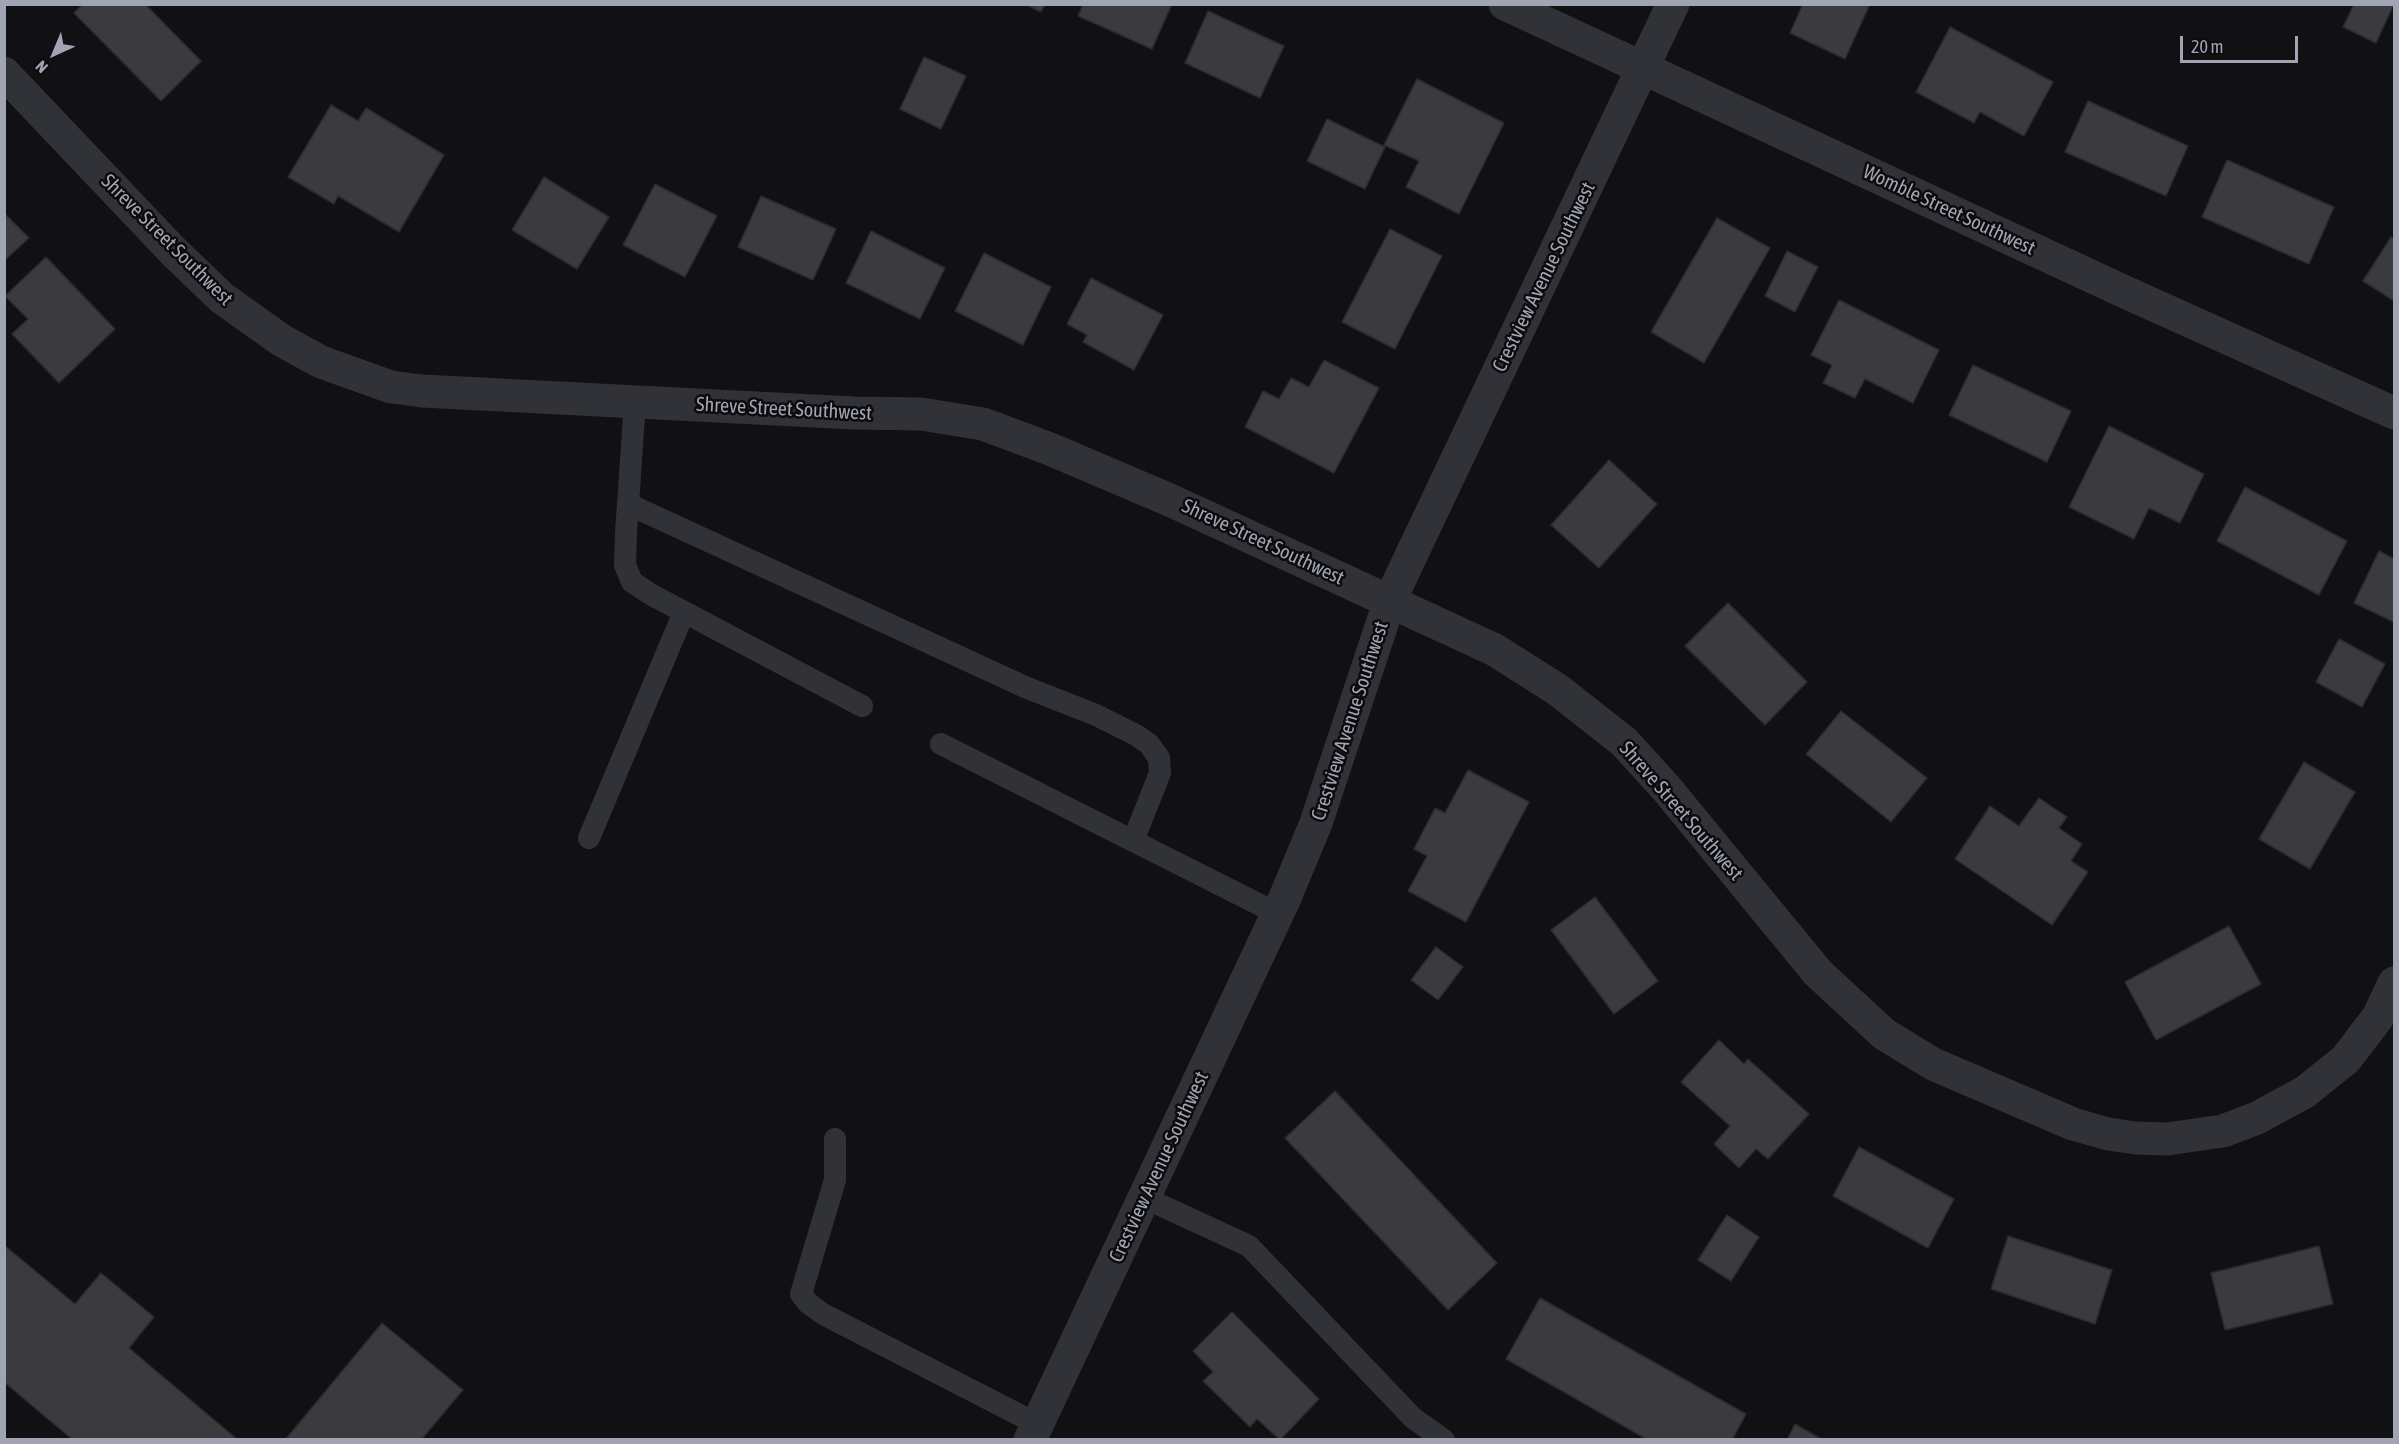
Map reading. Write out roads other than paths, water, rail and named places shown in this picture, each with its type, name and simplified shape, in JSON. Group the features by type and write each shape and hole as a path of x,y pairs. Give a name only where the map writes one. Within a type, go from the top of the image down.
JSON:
{"street":[{"name":"Womble Street Southwest","path":"1505,4 2125,292 2394,413"},
{"name":"Crestview Avenue Southwest","path":"1034,1432 1278,914 1316,823 1390,600 1673,4"},
{"name":"Shreve Street Southwest","path":"4,73 173,251 222,297 281,340 321,362 391,387 422,391 854,413 921,414 983,424 1050,449 1172,501 1495,650 1558,690 1624,742 1666,788 1818,973 1884,1034 1933,1064 2073,1124 2118,1136 2167,1139 2223,1131 2257,1118 2304,1092 2346,1059 2379,1017 2394,983"}],"lane":[{"path":"635,402 625,566 632,582 862,706"},
{"path":"628,504 1025,687 1096,715 1136,735 1149,744 1159,758 1160,773 1133,841"},
{"path":"589,838 684,612"},
{"path":"941,744 1278,914"},
{"path":"835,1139 835,1180 801,1294 808,1303 823,1314 1034,1432"},
{"path":"1145,1198 1249,1246 1413,1418 1444,1440"}]}
